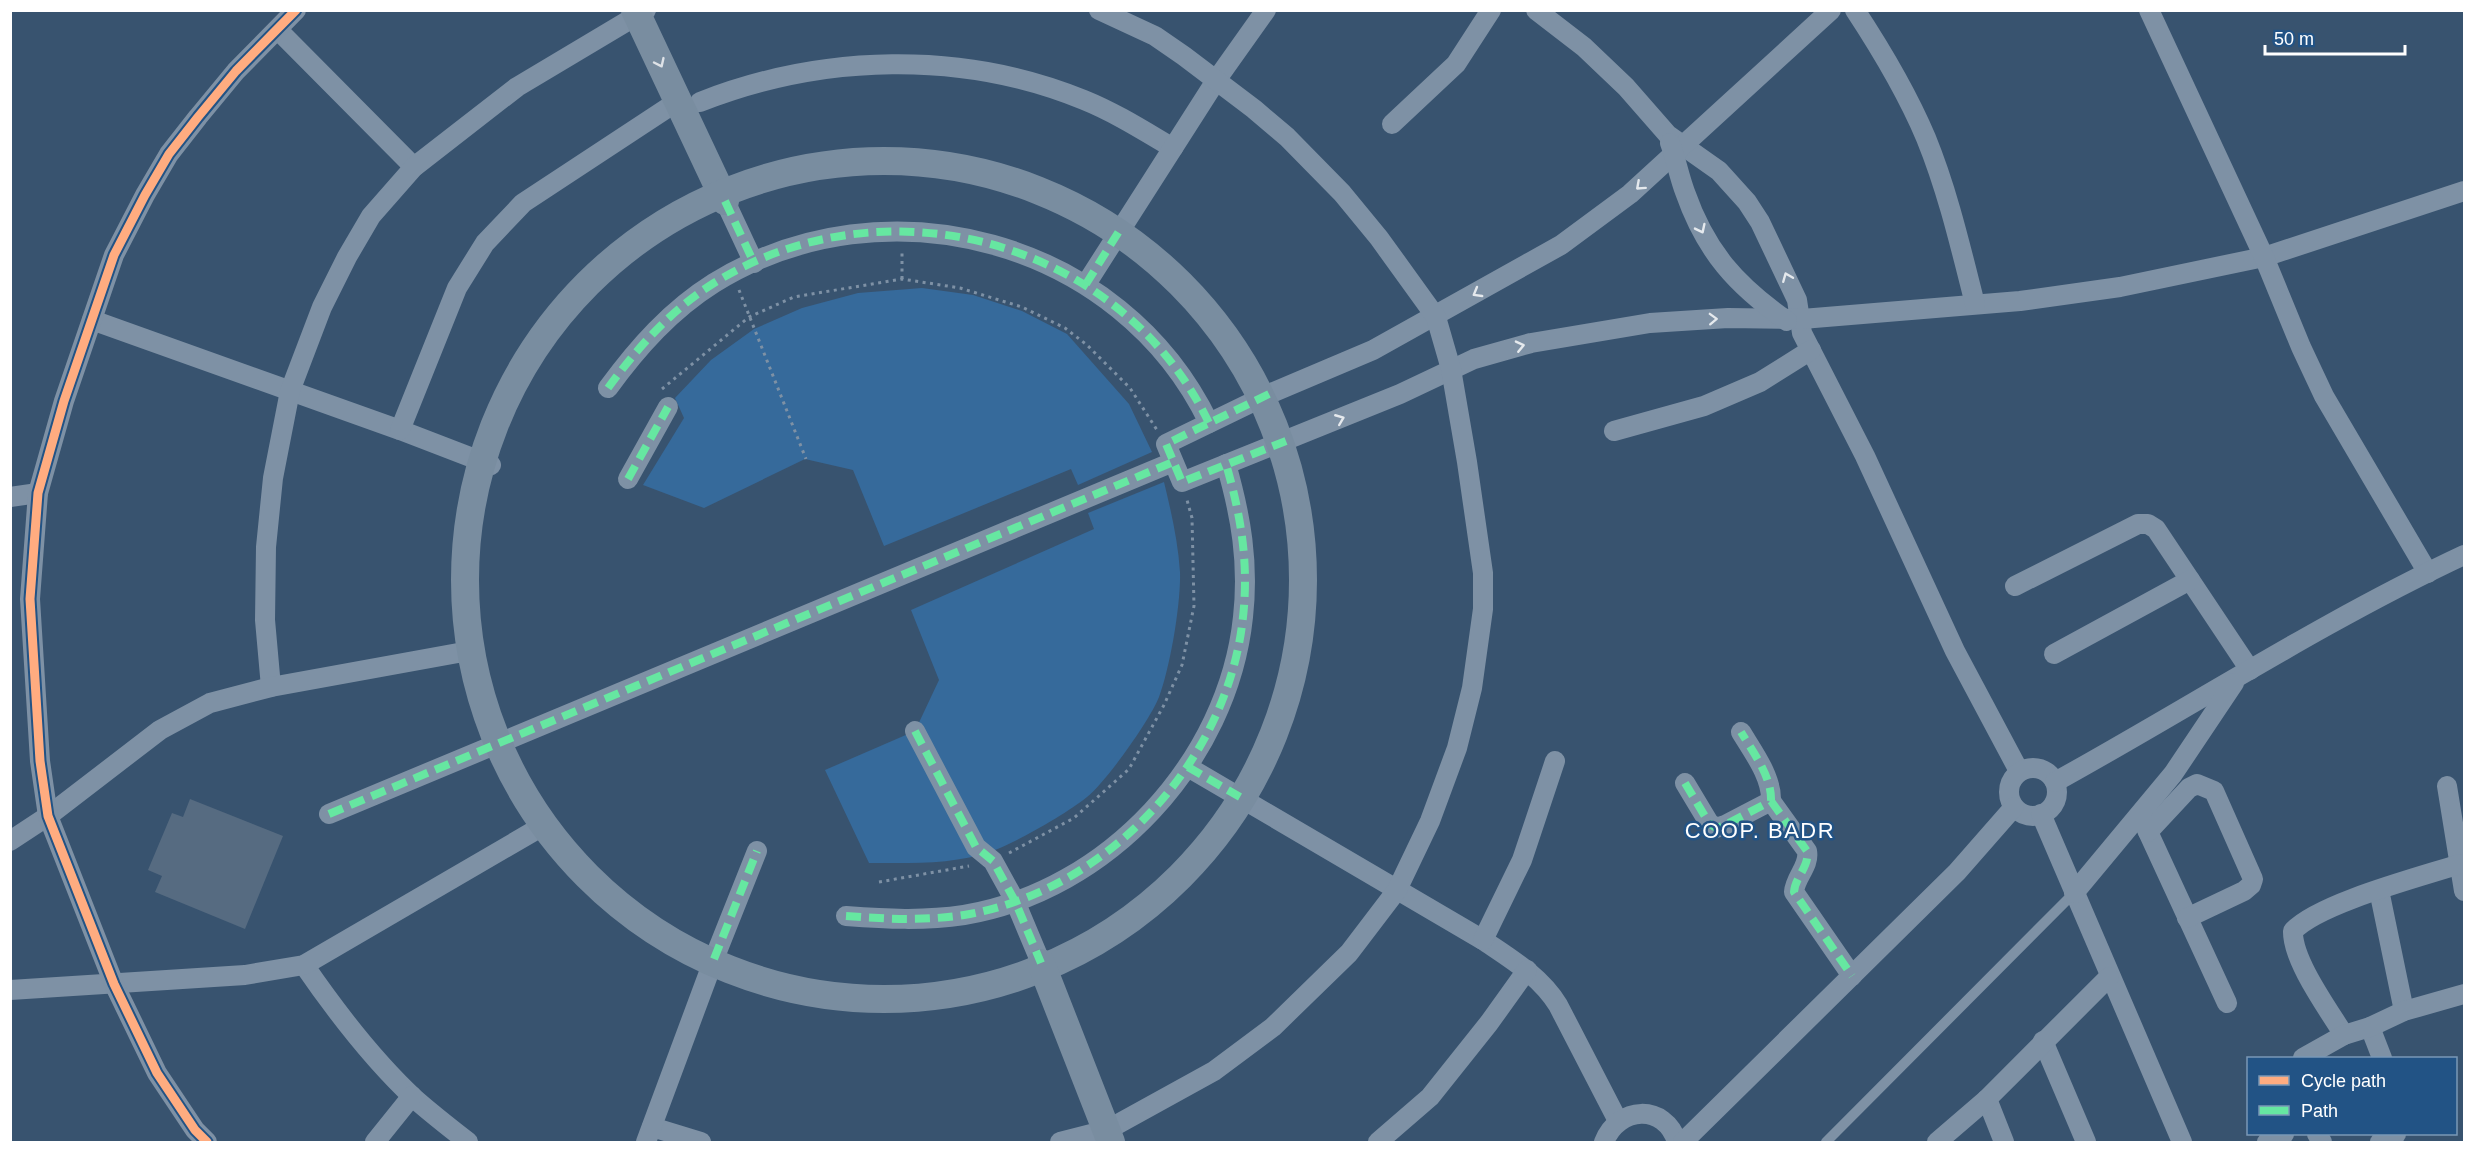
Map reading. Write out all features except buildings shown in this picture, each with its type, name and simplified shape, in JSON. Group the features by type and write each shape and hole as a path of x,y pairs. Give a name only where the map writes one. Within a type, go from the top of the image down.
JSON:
{"street":[{"path":"207,1143 195,1130 157,1073 114,984 48,816 40,761 30,599 38,493 64,401 114,255 169,154 236,72 296,10"},
{"path":"1060,1143 1109,1136 1214,1071 1273,1027 1349,953 1397,890 1430,821 1457,748 1472,688 1483,609 1483,573 1467,462 1451,369 1436,317 1342,193 1287,137 1217,79 1155,36 1099,10"},
{"path":"1086,285 1217,79 1266,10"},
{"path":"1392,124 1456,64 1491,10"},
{"path":"1536,10 1584,47 1626,87 1675,145 1719,171 1747,202 1760,222 1784,269 1796,324 1865,456 1955,651 2019,771"},
{"path":"329,814 484,750 1170,453 1209,423 1269,394 1373,350 1436,317 1561,245 1630,194 1675,145 1831,10"},
{"path":"1855,10 1891,66 1926,138 1950,209 1976,304"},
{"path":"2149,10 2264,257 2324,396 2428,573"},
{"path":"272,687 266,620 266,547 273,478 290,391 322,307 347,257 371,216 414,166 517,87 644,11 734,197 754,263"},
{"path":"278,30 414,166"},
{"path":"400,430 457,288 484,243 523,203 689,102 814,72 895,63 938,64 1024,80 1083,100 1118,116 1173,148"},
{"path":"1675,145 1687,198 1712,251 1739,282 1796,324"},
{"path":"875,166 944,168 977,173 1042,191 1072,203 1121,228 1181,273 1212,303 1246,345 1269,394 1286,441 1300,509 1304,544 1304,575 1300,627 1293,668 1263,756 1240,797 1197,856 1154,897 1097,936 1041,963 972,983 910,991 879,992 827,988 781,980 714,959 661,933 621,908 569,867 534,831 509,796 484,750 470,712 458,653 457,623 462,562 468,533 491,465 518,392 532,366 566,317 587,293 634,250 689,217 734,197 841,170 875,166"},
{"path":"1170,453 1182,483 1400,394 1451,369 1504,349 1607,329 1693,319 1796,324 2020,301 2120,287 2264,257 2464,190"},
{"path":"608,388 635,352 666,320 713,284 754,263 820,239 875,231 931,232 986,242 1039,260 1086,285 1132,321 1171,362 1202,408 1209,423"},
{"path":"92,320 400,430 491,465"},
{"path":"1614,431 1704,406 1760,382 1811,350"},
{"path":"628,479 668,407"},
{"path":"846,916 906,921 965,915 1015,901 1071,876 1116,846 1155,809 1188,767 1214,720 1233,670 1243,618 1246,564 1239,510 1226,464"},
{"path":"10,497 38,493"},
{"path":"2015,586 2138,524 2148,524 2156,530 2190,580 2244,674"},
{"path":"2055,782 2244,674 2464,555"},
{"path":"2054,654 2190,580"},
{"path":"10,841 48,816 160,730 210,704 272,687 458,653"},
{"path":"2074,893 2173,774 2244,674"},
{"path":"915,731 976,847 993,861 1015,901 1109,1136"},
{"path":"1741,732 1769,785 1771,801 1807,851 1808,860 1794,886 1794,892 1852,976"},
{"path":"1483,940 1522,860 1555,761"},
{"path":"1188,767 1483,940 1527,970 1548,989 1558,1005 1618,1121"},
{"path":"2029,767 2039,768 2049,773 2055,782 2057,791 2055,801 2050,809 2042,814 2032,816 2022,813 2014,807 2008,795 2010,782 2019,771 2029,767"},
{"path":"1685,783 1709,823 1716,828 1771,801"},
{"path":"2148,832 2189,788 2197,784 2214,791 2253,879 2251,885 2244,891 2187,918"},
{"path":"2447,786 2464,891"},
{"path":"1683,1143 1957,872 2014,807"},
{"path":"2139,813 2227,1002"},
{"path":"2042,814 2109,977 2166,1100 2182,1143"},
{"path":"10,990 245,975 304,965 534,831"},
{"path":"701,1143 649,1135 714,959 758,851"},
{"path":"2344,1035 2301,962 2292,943 2293,931 2299,925 2325,911 2379,890 2460,864"},
{"path":"2379,890 2404,1011"},
{"path":"304,965 336,1013 379,1063 412,1096 468,1143"},
{"path":"1378,1143 1430,1097 1490,1023 1527,970"},
{"path":"1937,1143 1987,1099 2109,977"},
{"path":"2306,1057 2344,1035 2370,1027 2404,1011 2464,994"},
{"path":"2370,1027 2381,1057"},
{"path":"2043,1041 2086,1143"},
{"path":"375,1143 412,1096"},
{"path":"1987,1099 2004,1143"},
{"path":"1604,1143 1609,1130 1618,1121 1629,1115 1643,1114 1656,1117 1667,1124 1677,1143"},
{"path":"2267,1143 2282,1135"},
{"path":"2380,1143 2394,1135"}],"lane":[{"path":"1826,1143 2074,893"}],"path":[{"path":"902,279 903,232"},
{"path":"733,274 806,459"},
{"path":"668,407 661,389 749,317 794,297 902,279 960,288 1022,307 1065,328 1087,345 1130,388 1170,453"},
{"path":"879,882 993,861 1074,818 1129,769 1164,705 1182,666 1194,606 1192,518 1182,483"}],"shaded area":[{"path":"922,288 973,295 1022,311 1067,334 1129,404 1152,452 1078,485 1071,469 884,546 853,470 805,459 704,508 643,485 684,418 675,398 711,360 754,329 802,308 858,293"},
{"path":"1164,482 1172,515 1180,572 1174,636 1159,697 1147,720 1116,765 1078,804 1028,834 992,851 978,856 947,861 869,863 825,770 915,731 939,680 911,610 1094,529 1088,513"}],"marked path":[{"path":"725,201 754,263"},
{"path":"1086,284 1121,228"},
{"path":"608,388 631,358 669,317 714,283 781,251 851,234 923,232 993,245 1059,270 1119,309 1169,360 1209,423"},
{"path":"1269,394 1166,444 1182,482 1286,441"},
{"path":"628,479 668,407"},
{"path":"329,814 1173,462"},
{"path":"846,916 905,919 949,917 1017,901 1066,879 1112,848 1152,811 1186,768 1213,721 1233,670 1243,617 1245,578 1240,521 1226,464"},
{"path":"915,731 976,847 993,861 1015,901 1041,963"},
{"path":"1685,783 1709,823 1716,828 1771,801 1765,774 1741,732"},
{"path":"1188,767 1240,797"},
{"path":"1771,801 1807,851 1806,862 1794,892 1852,976"},
{"path":"714,959 757,851"}],"cycle path":[{"path":"207,1142 195,1130 157,1073 114,984 48,816 40,761 30,599 38,493 64,401 114,255 145,195 169,154 198,117 236,71 296,10"}],"district":[{"name":"COOP. BADR","path":"1760,830"}]}
